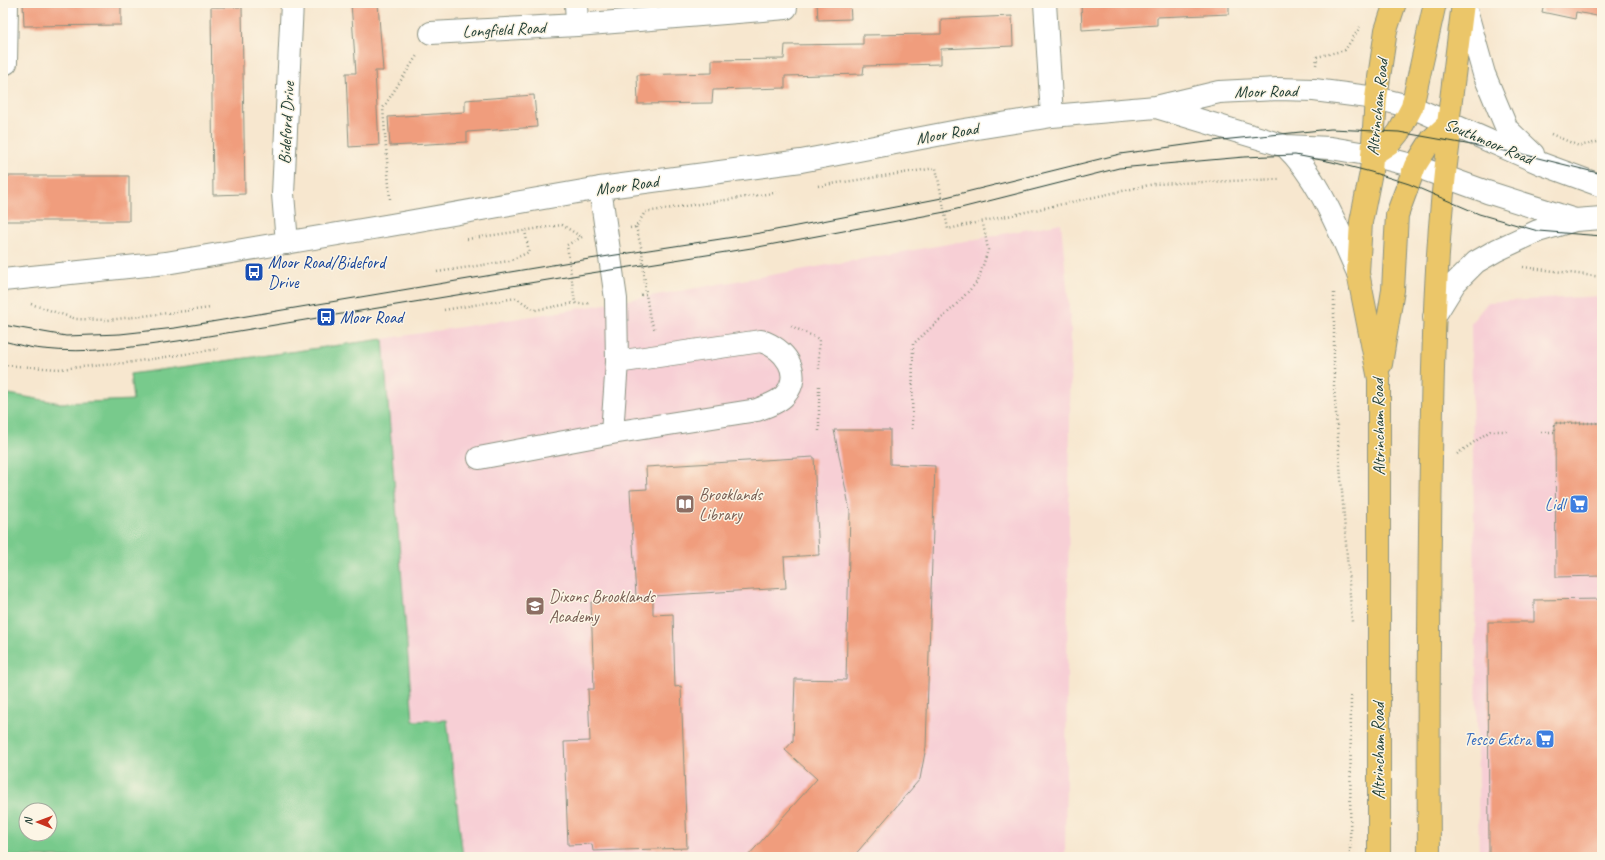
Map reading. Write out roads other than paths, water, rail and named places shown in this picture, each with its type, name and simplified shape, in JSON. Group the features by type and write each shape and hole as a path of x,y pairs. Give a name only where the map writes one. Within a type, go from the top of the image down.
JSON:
{"highway":[{"name":"Altrincham Road","path":"1379,857 1379,379 1358,274 1361,222 1371,172 1376,98 1386,30 1395,3"},
{"path":"1372,155 1390,143 1399,132 1412,107 1435,3"},
{"path":"1429,857 1428,649 1434,317 1438,239 1449,140 1448,124 1463,3"},
{"path":"1379,379 1393,290 1397,215 1415,166 1432,139 1448,124"}],"street":[{"path":"6,63 7,3"},
{"name":"Bideford Drive","path":"287,243 283,194 292,3"},
{"path":"576,3 577,25"},
{"path":"1045,3 1052,116"},
{"path":"1463,3 1484,74 1507,128 1542,164"},
{"name":"Longfield Road","path":"431,32 577,25 786,8"},
{"name":"Moor Road","path":"3,280 166,263 600,188 801,161 958,131 1052,116 1156,107 1219,92 1278,89 1314,90 1376,98"},
{"name":"Southmoor Road","path":"1376,98 1412,107 1542,164 1602,186"},
{"name":"Moor Road","path":"1156,107 1285,146 1331,148 1372,155"},
{"path":"1285,146 1295,155 1324,201 1358,274"},
{"path":"1372,155 1415,166 1487,192 1575,220"},
{"path":"600,188 616,299 618,362 612,433"},
{"path":"1434,317 1455,283 1476,262 1538,231 1575,220 1602,218"},
{"path":"479,458 612,433 757,410 773,404 785,395 792,382 792,371 789,359 772,344 761,341 618,362"}],"tram line":[{"path":"3,325 66,336 120,334 175,328 570,262 760,233 942,198 1120,154 1221,140 1331,129 1399,132 1522,154 1602,174"},
{"path":"3,341 23,346 77,351 111,349 178,341 758,247 945,212 1119,168 1244,157 1295,155 1332,162 1409,184 1479,214 1538,231 1602,236"}],"place":[{"name":"Moor Road/Bideford Drive","path":"254,272"},
{"name":"Moor Road","path":"326,317"},
{"name":"Brooklands Library","path":"685,504"},
{"name":"Lidl","path":"1579,504"},
{"name":"Dixons Brooklands Academy","path":"535,606"},
{"name":"Tesco Extra","path":"1545,739"}]}
